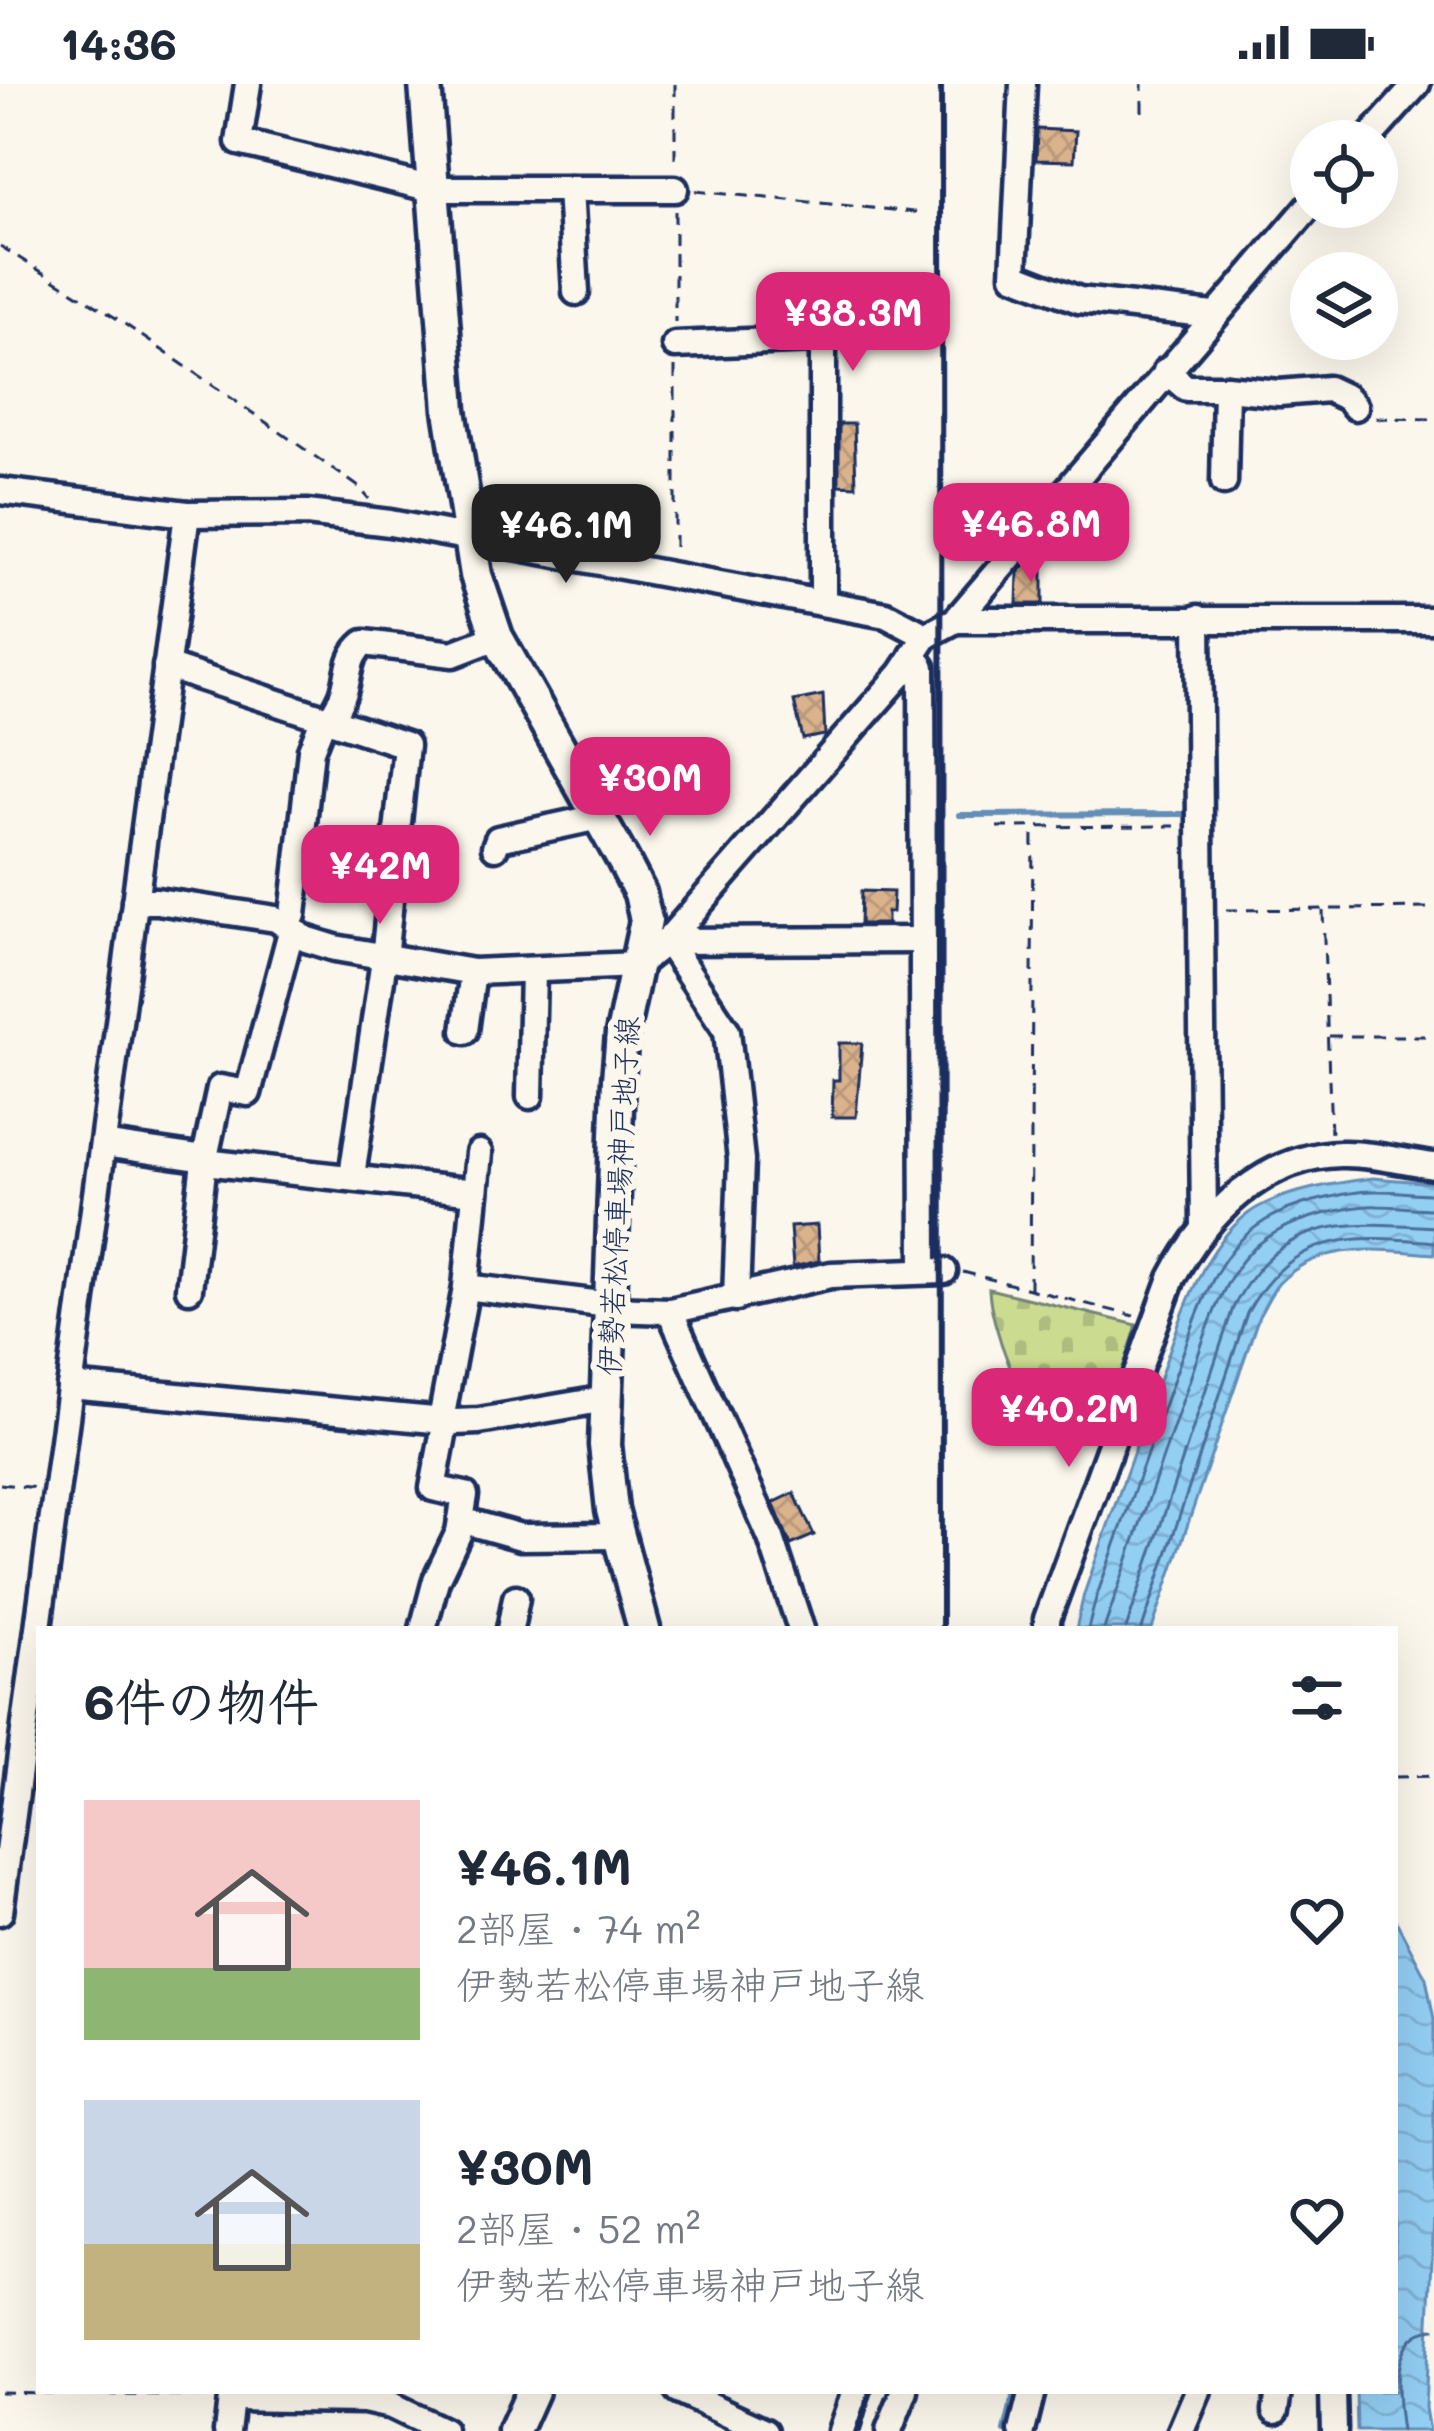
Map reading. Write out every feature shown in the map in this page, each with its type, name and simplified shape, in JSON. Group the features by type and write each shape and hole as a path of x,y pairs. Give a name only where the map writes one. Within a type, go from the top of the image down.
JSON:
{"main road":[{"name":"伊勢若松停車場神戸地子線","path":"425,84 450,410 467,536 484,606 640,893 646,920 622,1034 618,1079 606,1399 608,1484 643,1626"},
{"path":"514,2431 531,2394"}],"street":[{"path":"248,84 239,142 433,189 675,189"},
{"path":"1023,84 1014,275 1079,300 1214,315"},
{"path":"1385,120 1417,84"},
{"path":"570,189 575,292"},
{"path":"135,901 276,919 306,939 384,959 473,972 637,965 667,941 860,722 920,645 956,620 1290,228"},
{"path":"675,345 816,339 823,343 823,603"},
{"path":"1166,370 1186,388 1280,394 1328,389 1355,407"},
{"path":"1224,482 1226,388"},
{"path":"0,491 187,514 307,513 391,523 886,615 920,645 934,1271 831,1275 670,1311 466,1287"},
{"path":"42,1626 187,514"},
{"path":"1198,618 1204,1227"},
{"path":"956,620 1434,620"},
{"path":"189,1289 204,1161 220,1088 248,1093 293,915 311,750 344,694 348,665 364,643 453,654 497,637"},
{"path":"166,666 406,745 384,959 352,1176"},
{"path":"495,848 498,839 599,817"},
{"path":"667,941 923,940"},
{"path":"667,941 725,1024 741,1160 736,1298"},
{"path":"465,1031 473,972"},
{"path":"530,1096 533,972"},
{"path":"103,1144 204,1161 475,1192"},
{"path":"424,1626 436,1580 461,1520 464,1495 433,1488 466,1287 479,1154"},
{"path":"1047,1626 1172,1277 1204,1227 1256,1181 1283,1166 1332,1155 1434,1166"},
{"path":"670,1311 771,1538 800,1626"},
{"path":"70,1386 479,1421 606,1399"},
{"path":"461,1520 521,1538 618,1536"},
{"path":"511,1626 516,1598"},
{"path":"0,1912 34,1695"},
{"path":"227,2431 232,2394 364,2400 391,2406 443,2431"},
{"path":"685,2394 765,2431"},
{"path":"841,2431 854,2394"},
{"path":"889,2431 904,2394"},
{"path":"1022,2431 1031,2394"},
{"path":"1181,2431 1197,2394"},
{"path":"1333,2394 1334,2431"}],"path":[{"path":"1142,84 1142,112"},
{"path":"675,189 925,213"},
{"path":"0,246 116,319 358,487 391,523"},
{"path":"1355,407 1378,419 1434,419"},
{"path":"1030,1288 1033,826"},
{"path":"997,827 1200,826"},
{"path":"1201,910 1434,908"},
{"path":"1323,911 1332,1155"},
{"path":"1328,1036 1434,1036"},
{"path":"934,1271 981,1274 1156,1322"},
{"path":"0,1484 57,1490"},
{"path":"1398,1777 1434,1776"},
{"path":"0,2392 36,2392"}],"green space":[{"path":"989,1289 1137,1325 1107,1422 1050,1430 1039,1420 1009,1366"}],"water":[{"path":"1373,1178 1434,1183 1434,1254 1372,1250 1332,1254 1296,1269 1279,1283 1259,1316 1153,1626 1077,1626 1178,1326 1201,1274 1214,1250 1249,1213 1309,1189"},
{"path":"1398,1925 1426,1978 1434,2019 1434,2217 1425,2408 1429,2431 1357,2431 1356,2394 1398,2394"}],"building":[{"path":"1037,129 1076,131 1074,161 1036,160"},
{"path":"839,424 854,424 856,486 839,485"},
{"path":"1026,564 1043,564 1043,604 1017,604 1018,573"},
{"path":"823,695 825,735 803,739 794,701"},
{"path":"861,891 893,892 887,924 860,924"},
{"path":"839,1043 862,1043 856,1117 832,1117"},
{"path":"817,1225 819,1261 793,1267 790,1227"},
{"path":"794,1493 814,1535 791,1545 773,1503"}],"waterway":[{"path":"959,815 1190,814"},
{"path":"1005,2431 1014,2394"}],"railway":[{"path":"941,84 942,1626"},
{"path":"859,2431 870,2394"}]}
